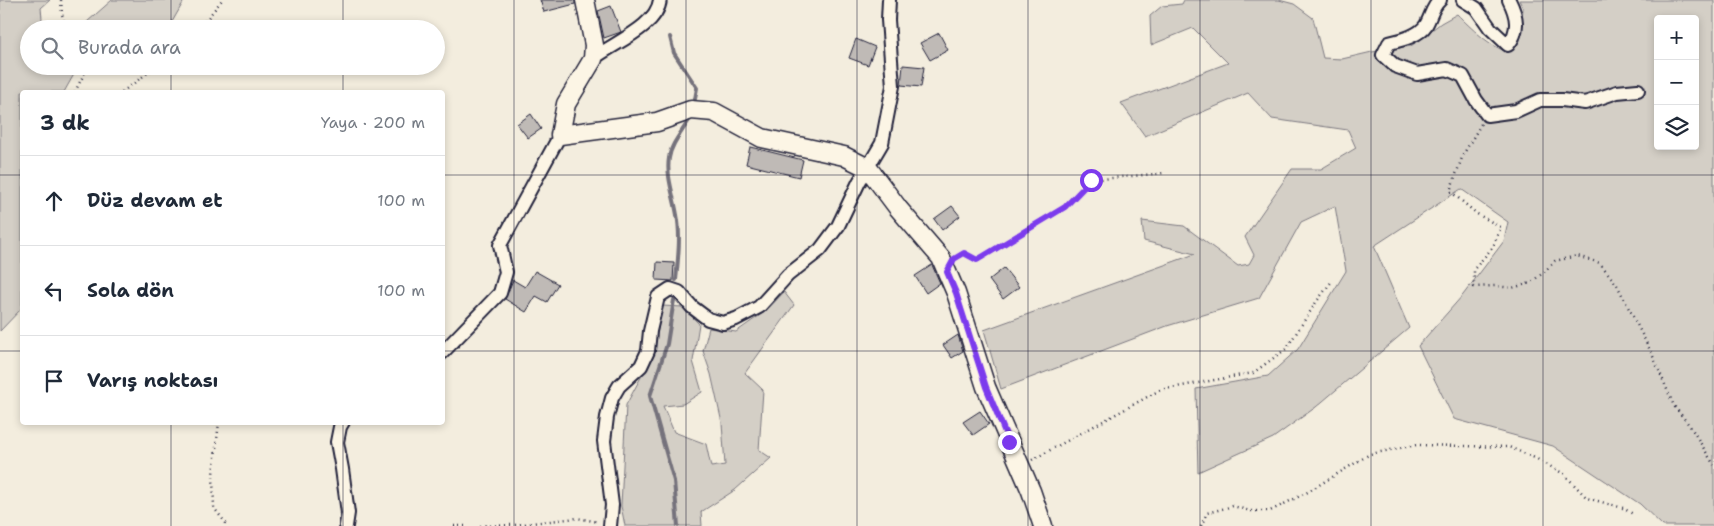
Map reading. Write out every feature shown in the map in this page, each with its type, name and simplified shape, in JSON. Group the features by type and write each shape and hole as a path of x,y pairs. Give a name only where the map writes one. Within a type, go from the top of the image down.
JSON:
{"street":[{"path":"585,0 594,45 594,59"},
{"path":"445,351 500,292 506,272 500,244 560,135 566,104 594,59 604,50 628,37 650,21 659,6 660,0"},
{"path":"610,525 612,505 604,441 607,417 612,398 619,386 641,366 648,351 650,331 658,297 670,289 679,292 692,307 708,319 723,323 736,319 759,307 788,275 820,250 838,226 859,182 882,143 892,86 888,20 889,0"},
{"path":"1440,0 1435,4 1425,28 1407,39 1389,43 1383,55 1395,66 1417,74 1447,69 1463,76 1476,100 1487,115 1516,111 1540,100 1585,103 1617,92 1638,90"},
{"path":"1463,0 1476,8 1490,28 1508,45 1515,35 1515,12 1509,0"},
{"path":"560,135 657,122 691,110 714,112 762,138 844,156 868,168 898,208 941,258 956,293 986,387 1043,526"},
{"path":"341,425 336,442 348,513 346,526"}],"path":[{"path":"61,0 64,20"},
{"path":"206,20 222,0"},
{"path":"76,90 84,75"},
{"path":"125,90 145,75"},
{"path":"1487,115 1463,155 1450,191 1477,214 1501,228 1493,247 1474,269 1474,287 1495,286 1512,288 1530,283 1555,261 1576,256 1600,263 1617,285 1652,354 1674,406 1690,426 1714,464"},
{"path":"947,272 954,259 964,253 977,260 1065,207 1091,180 1164,174"},
{"path":"1020,467 1160,390 1253,374 1286,349 1332,281"},
{"path":"219,425 213,474 214,508 228,526"},
{"path":"1202,526 1207,513 1233,506 1250,511 1270,511 1306,493 1370,454 1416,445 1509,447 1538,459 1564,474 1587,498 1622,508 1633,514"},
{"path":"480,526 514,525 576,518 610,525"},
{"path":"454,526 469,526"}],"shaded area":[{"path":"0,0 50,0 41,8 42,20 20,20 20,75 74,75 65,90 20,90 20,310 0,331"},
{"path":"112,0 184,1 173,20 89,20"},
{"path":"1184,0 1279,0 1294,4 1313,18 1323,58 1342,59 1411,46 1441,23 1457,14 1488,42 1509,52 1520,41 1523,8 1519,0 1714,0 1714,526 1663,526 1640,504 1553,446 1454,419 1418,346 1463,295 1504,241 1508,222 1461,189 1374,246 1409,328 1316,407 1273,438 1198,472 1196,389 1268,376 1298,349 1346,271 1335,206 1301,222 1259,298 1167,326 1001,389 984,330 1195,254 1144,241 1142,221 1184,226 1238,266 1249,264 1254,255 1245,237 1292,169 1321,169 1356,148 1348,130 1272,119 1248,93 1145,136 1121,103 1228,63 1193,28 1151,45 1150,16 1162,6 1182,4"},
{"path":"784,292 794,305 745,373 763,390 759,450 771,458 735,490 701,512 702,526 625,526 621,506 626,405 654,353 662,306 683,307 699,324 693,361 702,392 683,404 663,406 674,432 706,444 711,467 725,465 722,423 711,374 703,351 709,328 736,332 766,311"}],"building":[{"path":"540,0 575,0 575,4 544,12"},
{"path":"611,6 621,32 604,38 598,11"},
{"path":"939,33 948,50 930,60 920,43"},
{"path":"856,39 875,47 868,65 849,58"},
{"path":"903,65 924,67 921,87 901,85"},
{"path":"531,114 541,129 528,138 517,124"},
{"path":"750,147 803,160 799,177 746,164"},
{"path":"952,206 960,216 942,230 934,219"},
{"path":"657,262 674,263 673,281 656,280"},
{"path":"932,265 940,283 926,293 915,276"},
{"path":"1004,268 1019,287 1003,299 989,280"},
{"path":"535,271 558,284 547,302 536,296 526,312 505,299 513,280 525,287"},
{"path":"958,335 963,351 952,358 943,345"},
{"path":"980,411 989,424 973,435 963,422"}],"waterway":[{"path":"670,37 674,53 697,88 695,99"},
{"path":"676,280 679,231 668,165 672,148 689,120"},
{"path":"674,300 667,344 650,396 674,481 678,526"}],"route":[{"path":"1009,442 986,387 956,293 947,272 954,259 964,253 977,260 1065,207 1091,180"}]}
